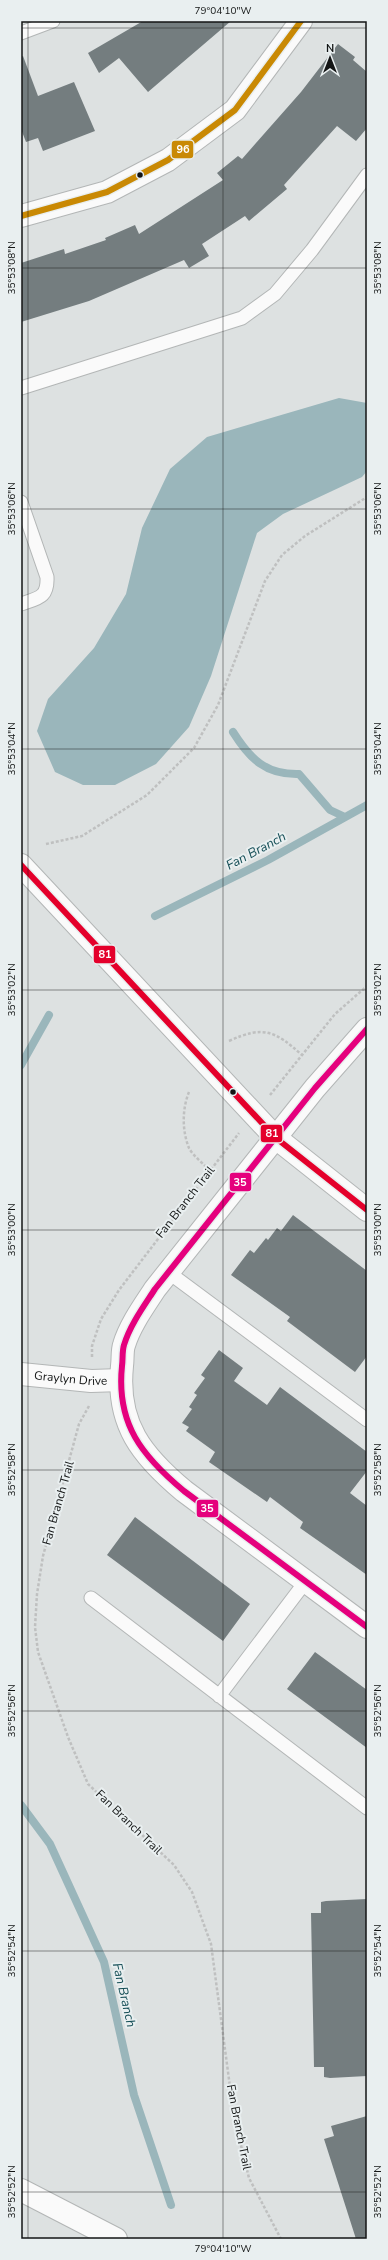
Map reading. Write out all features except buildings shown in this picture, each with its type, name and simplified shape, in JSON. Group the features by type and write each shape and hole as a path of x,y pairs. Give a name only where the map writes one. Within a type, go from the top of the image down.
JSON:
{"street":[{"path":"21,216 107,192 168,160 235,110 301,21"},
{"path":"21,864 276,1138 367,1210"},
{"path":"367,1029 314,1088 276,1138 168,1272 144,1306 124,1345 120,1380 122,1400 132,1432 142,1449 157,1468 367,1627"},
{"name":"Graylyn Drive","path":"21,1374 91,1381 120,1380"},
{"path":"21,2190 77,2231 116,2239"}],"lane":[{"path":"21,33 48,22"},
{"path":"21,388 242,318 276,294 312,250 367,175"},
{"path":"21,502 47,577 48,585 46,592 40,598 21,604"},
{"path":"168,1272 367,1420"},
{"path":"219,1696 306,1581"},
{"path":"91,1598 367,1808"}],"path":[{"path":"46,844 82,836 147,795 194,748 218,705 264,581 282,555 305,536 367,497"},
{"path":"267,1098 335,1014 367,986"},
{"path":"229,1041 246,1033 272,1032 302,1055"},
{"path":"189,1092 184,1104 184,1122 189,1148 210,1171"},
{"name":"Fan Branch Trail","path":"92,1363 92,1346 101,1319 147,1252 243,1128"},
{"name":"Fan Branch Trail","path":"90,1401 87,1411 79,1424 43,1556 37,1594 35,1627 38,1652 68,1737 88,1784 174,1865 192,1892 211,1944 234,2117 249,2178 280,2239"}],"water":[{"path":"339,398 367,403 367,471 362,477 283,514 257,533 211,676 189,727 156,764 115,785 83,785 55,772 37,731 48,699 94,648 126,594 142,528 170,469 207,437"}],"waterway":[{"path":"233,732 239,742 260,764 277,772 299,774 330,810 345,817"},
{"name":"Fan Branch","path":"155,916 268,860 367,805"},
{"name":"Fan Branch","path":"21,1065 49,1015"},
{"name":"Fan Branch","path":"21,1805 50,1844 104,1962 134,2095 171,2205"}],"transit line":[{"name":"96","path":"21,216 107,192 168,160 235,110 301,21"},
{"name":"81","path":"21,865 276,1138 367,1210"},
{"name":"35","path":"367,1029 315,1088 155,1289 134,1323 124,1345 121,1387 123,1405 128,1422 135,1437 144,1451 169,1478 184,1491 367,1627"}]}
